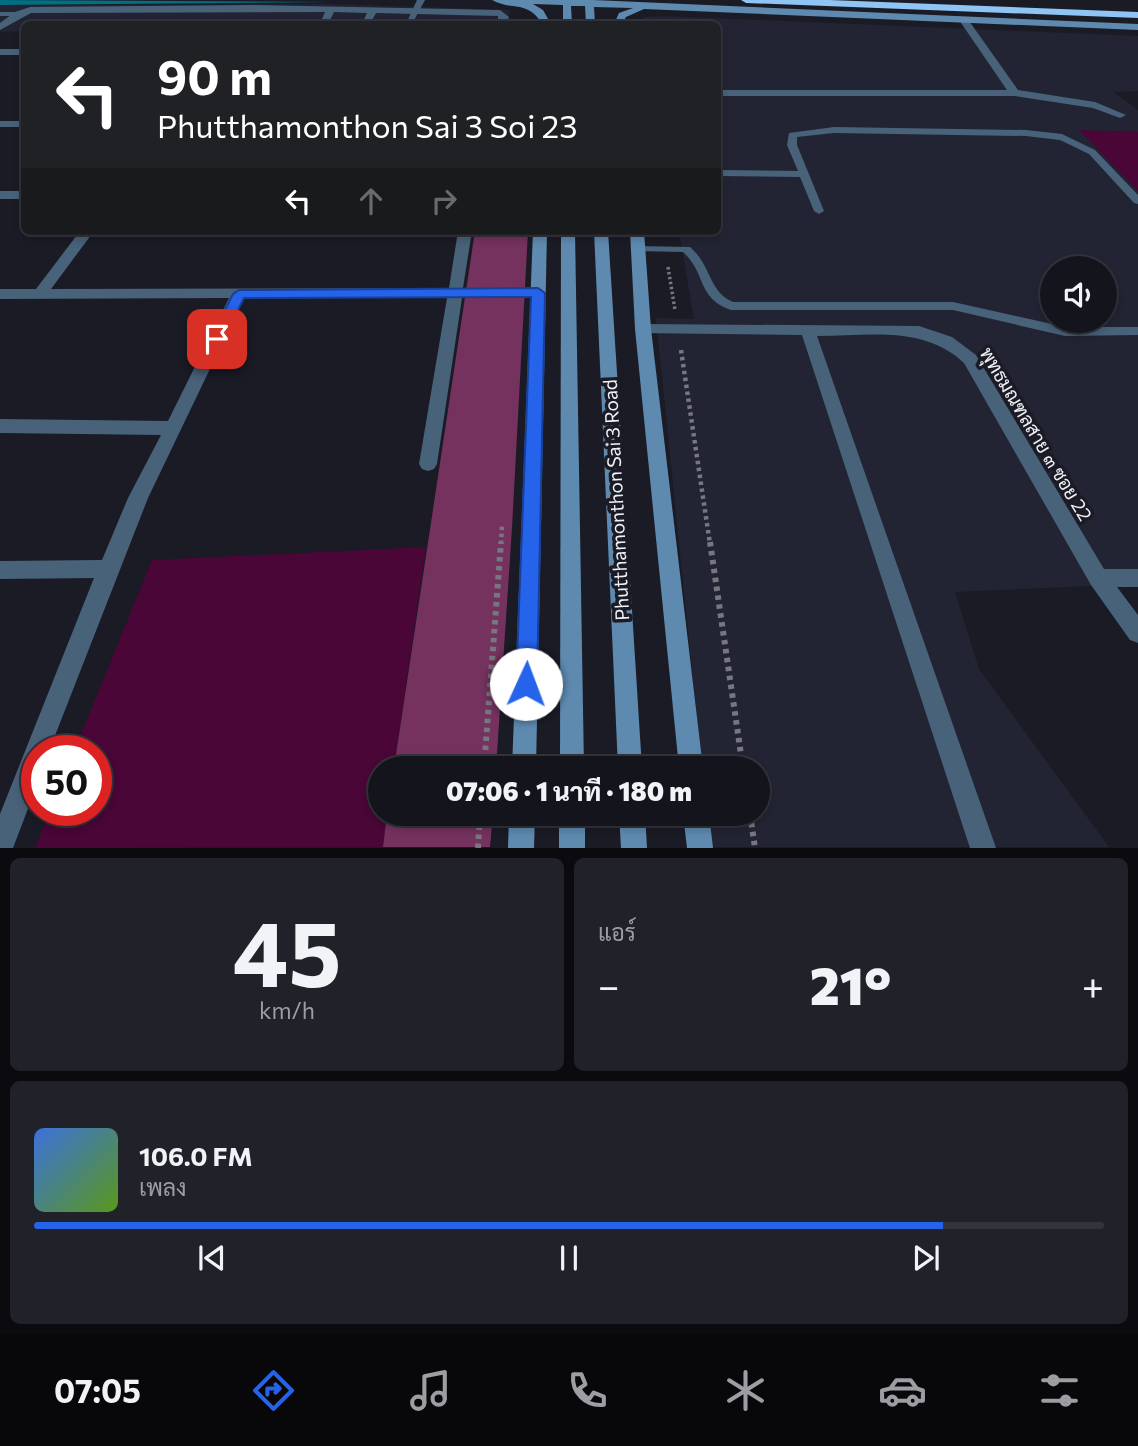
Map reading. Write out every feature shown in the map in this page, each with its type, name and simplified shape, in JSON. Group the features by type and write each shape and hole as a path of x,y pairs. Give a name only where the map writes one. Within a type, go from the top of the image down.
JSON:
{"highway":[{"path":"746,0 1138,15"}],"main road":[{"path":"496,0 1138,27"},
{"path":"567,0 567,21"},
{"path":"589,0 590,21"},
{"path":"518,1 540,12 544,21"},
{"path":"619,21 622,15 654,7"},
{"path":"524,756 540,235"},
{"path":"568,235 572,756"},
{"name":"Phutthamonthon Sai 3 Road","path":"601,235 629,756"},
{"path":"637,240 643,329 690,756"},
{"path":"522,826 522,848"},
{"path":"572,826 572,848"},
{"path":"633,826 634,848"},
{"path":"697,826 700,848"}],"street":[{"path":"326,21 332,9"},
{"path":"368,21 374,9"},
{"path":"0,27 18,14 30,10 374,9 500,13 504,17 503,21"},
{"path":"964,20 1015,93"},
{"path":"0,52 21,52"},
{"path":"721,93 1015,93 1095,104 1119,115"},
{"path":"0,124 21,124"},
{"path":"0,195 21,195"},
{"path":"40,294 84,235"},
{"path":"428,464 464,235"},
{"path":"0,294 538,293"},
{"path":"43,735 138,498 239,294"},
{"name":"พุทธมณฑลสาย ๓ ซอย 22","path":"643,329 919,331 957,346 970,359 1098,578 1138,633"},
{"path":"807,331 983,848"},
{"path":"0,426 173,428"},
{"path":"0,570 108,569"},
{"path":"1098,578 1138,578"},
{"path":"1,840 21,791"}],"lane":[{"path":"410,21 421,0"},
{"path":"0,14 18,14"},
{"path":"819,211 792,145 792,135 804,132 1026,133 1062,137 1092,152 1138,201"},
{"path":"721,173 804,174"},
{"path":"637,240 666,249 687,249 702,262 709,290 719,302 730,306 953,306 979,310 1053,330 1138,331"}],"path":[{"path":"666,249 741,756"},
{"path":"478,848 479,826"},
{"path":"752,826 755,848"}],"shaded area":[{"path":"332,4 510,10 508,21 21,21 21,31 0,32 0,5"},
{"path":"665,16 1138,36 1138,91 1114,92 1138,110 1138,132 1080,131 1138,191 1138,584 955,592 979,669 1109,847 710,847 708,826 770,826 770,756 701,756 656,318 694,319 680,235 721,235 721,21 642,21 644,17"},
{"path":"1079,130 1138,132 1138,191"},
{"path":"474,235 528,235 497,756 396,756"},
{"path":"426,547 396,756 368,756 368,826 386,826 383,847 35,848 44,826 112,826 112,735 81,735 152,560"},
{"path":"386,826 492,826 490,847 383,847"}],"water":[{"path":"0,0 333,2 0,5"}],"route":[{"path":"217,339 239,294 538,293 526,684"}]}
